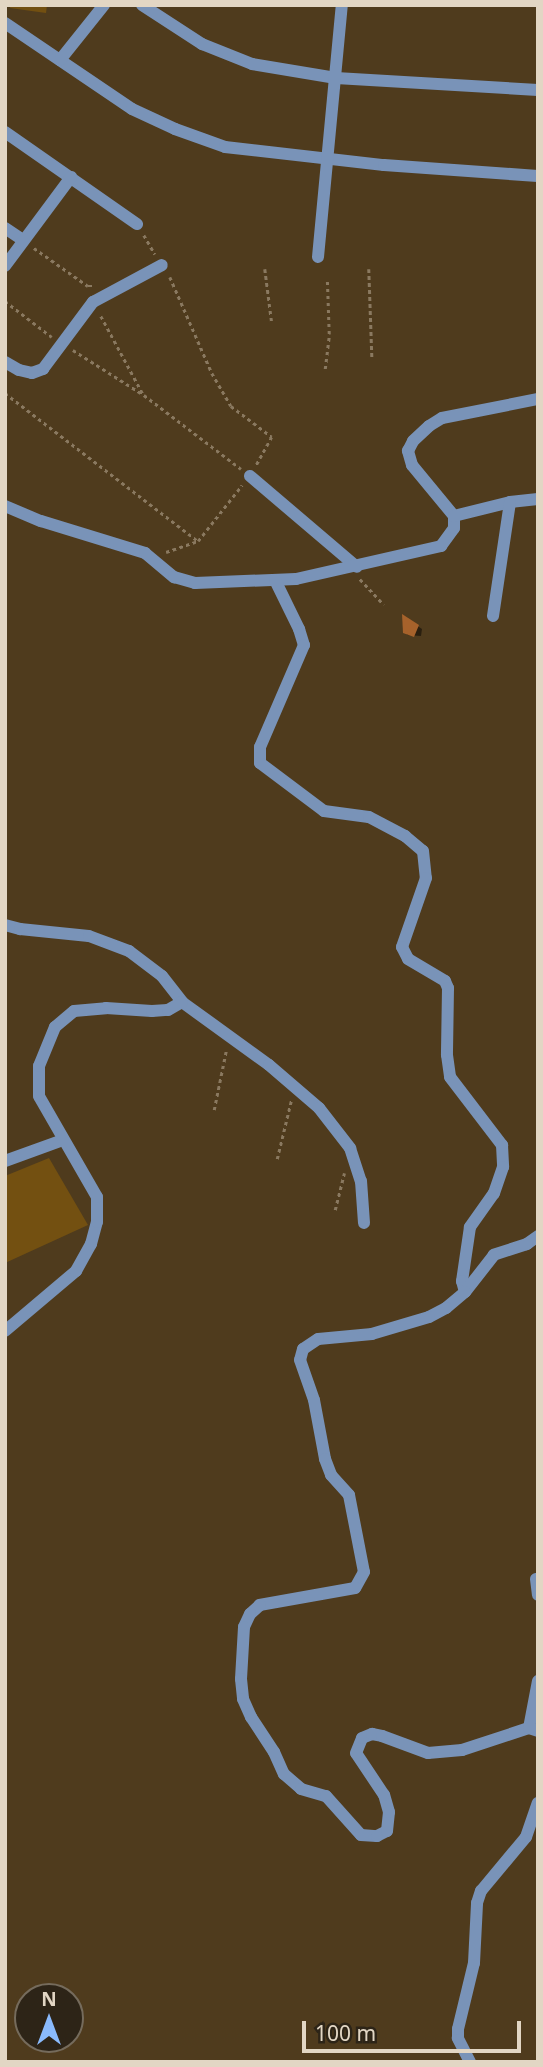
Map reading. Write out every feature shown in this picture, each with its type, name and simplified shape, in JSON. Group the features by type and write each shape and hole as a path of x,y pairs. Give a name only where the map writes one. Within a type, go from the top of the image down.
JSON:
{"street":[{"path":"60,60 104,5"},
{"path":"142,5 220,53 252,64 336,78 538,90"},
{"path":"318,257 342,5"},
{"path":"5,23 132,109 175,129 225,147 329,159 538,176"},
{"path":"5,132 137,224"},
{"path":"5,266 71,177"},
{"path":"5,228 23,240"},
{"path":"5,362 19,370 32,373 43,369 93,302 162,265"},
{"path":"5,506 41,521 145,553 174,577 195,583 275,580 353,567 442,546 454,528 454,516 412,465 408,451 413,441 429,426 442,418 538,399"},
{"path":"250,476 353,567"},
{"path":"454,516 510,502 538,499"},
{"path":"492,616 510,502"},
{"path":"275,580 304,645 260,747 260,763 324,811 369,817 405,836 423,850 426,878 402,947 408,959 445,981 448,988 447,1055 450,1077 502,1145 503,1167 494,1193 470,1227 462,1281 465,1292"},
{"path":"5,925 89,936 129,951 162,976 182,1002 319,1108 351,1148 362,1187 364,1223"},
{"path":"5,1331 76,1271 91,1244 97,1222 97,1197 39,1096 39,1066 55,1027 74,1011 106,1008 152,1012 168,1010 182,1002"},
{"path":"5,1161 63,1140"},
{"path":"538,1236 527,1244 494,1255 465,1292 438,1313 392,1330 318,1339 303,1349 300,1360 314,1400 325,1460 331,1475 350,1499 363,1572 355,1588 260,1605 250,1614 244,1627 243,1699 284,1774 301,1789 326,1796 361,1835 377,1836 387,1831 389,1812 384,1795 356,1753 362,1738 372,1734 382,1736 428,1753 462,1750 533,1729 538,1681"},
{"path":"536,1579 538,1595"},
{"path":"470,2062 458,2038 458,2028 474,1963 477,1903 481,1891 526,1838 538,1803"}],"path":[{"path":"137,224 176,289 212,373 231,406 272,437 250,476 198,541 168,552 145,553"},
{"path":"23,240 88,286 100,289 91,298 144,395"},
{"path":"265,269 272,324"},
{"path":"369,269 372,358"},
{"path":"325,369 329,334 327,278"},
{"path":"5,301 62,345 82,354 144,395 250,476"},
{"path":"5,393 198,541"},
{"path":"353,567 384,605"},
{"path":"214,1110 229,1037"},
{"path":"277,1159 295,1087"},
{"path":"335,1210 344,1173"}],"shaded area":[{"path":"11,5 47,5 46,13 10,8"},
{"path":"49,1158 88,1225 5,1263 5,1176"}],"building":[{"path":"402,614 419,625 414,637 403,633"}]}
